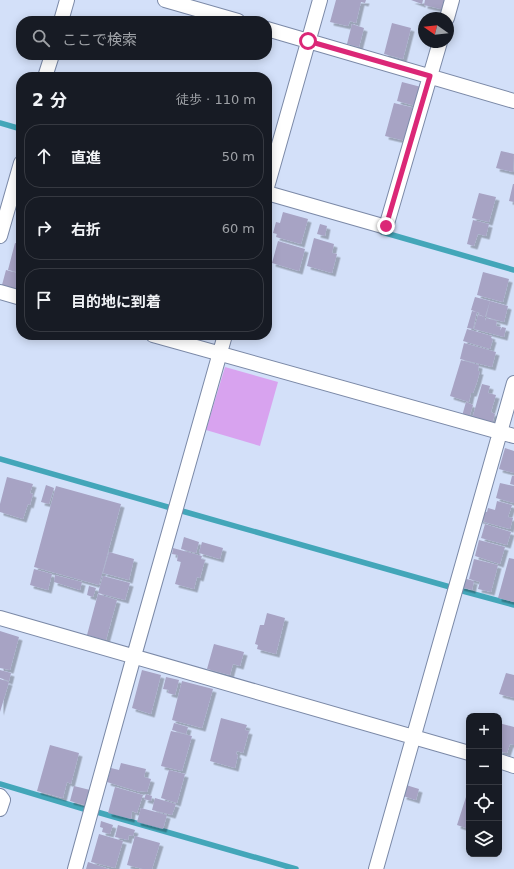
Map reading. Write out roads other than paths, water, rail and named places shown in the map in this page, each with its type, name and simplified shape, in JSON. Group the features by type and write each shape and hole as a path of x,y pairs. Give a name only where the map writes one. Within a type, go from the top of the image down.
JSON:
{"street":[{"path":"62,16 67,0"},
{"path":"165,0 221,16"},
{"path":"272,169 320,0"},
{"path":"448,12 452,0"},
{"path":"272,31 514,101"},
{"path":"272,194 386,226 438,48"},
{"path":"47,72 50,60"},
{"path":"0,236 16,180"},
{"path":"0,292 16,297"},
{"path":"171,340 514,436"},
{"path":"75,869 224,340"},
{"path":"376,869 514,383"},
{"path":"0,618 466,752"},
{"path":"502,762 514,766"},
{"path":"0,796 3,800 0,809"}],"waterway":[{"path":"0,123 16,128"},
{"path":"382,232 514,270"},
{"path":"0,459 171,508"},
{"path":"182,511 450,587"},
{"path":"459,590 514,605"},
{"path":"0,784 84,809"},
{"path":"97,812 296,869"}]}
